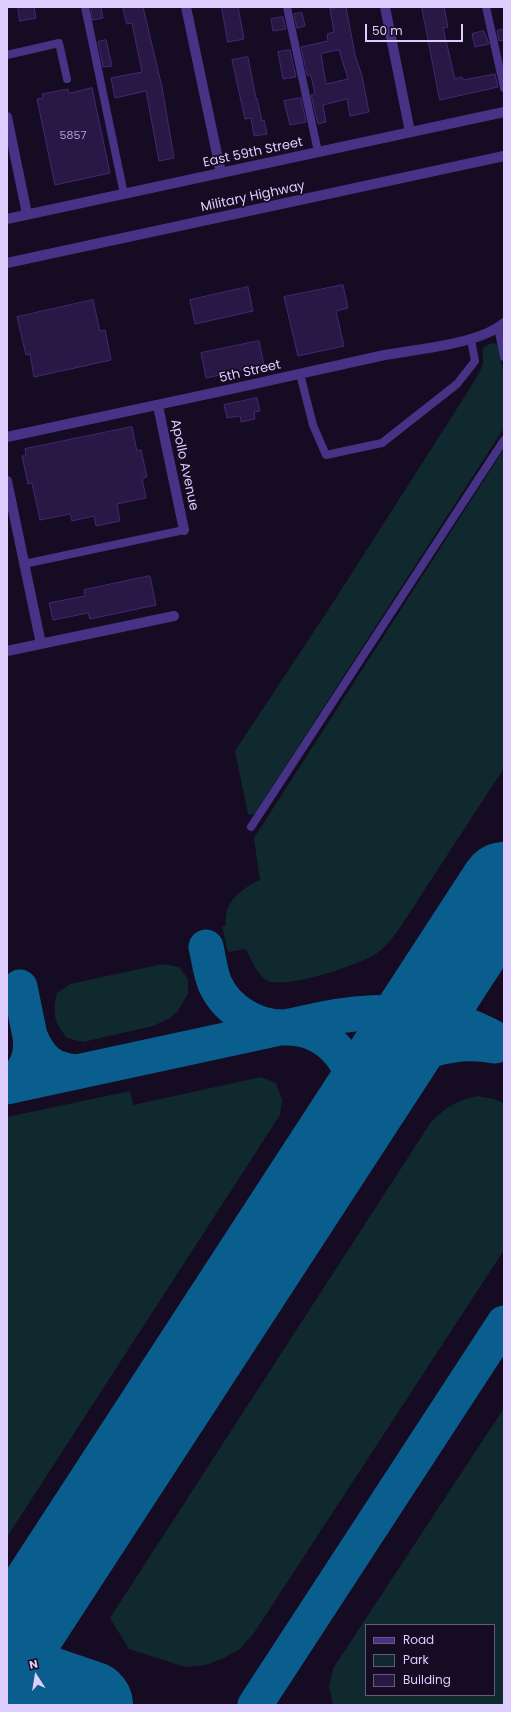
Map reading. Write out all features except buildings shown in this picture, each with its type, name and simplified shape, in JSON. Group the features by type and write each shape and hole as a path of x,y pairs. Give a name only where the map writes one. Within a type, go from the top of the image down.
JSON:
{"street":[{"path":"186,7 221,173"},
{"path":"385,7 410,132"},
{"name":"East 59th Street","path":"7,219 504,112"},
{"path":"7,117 27,214"},
{"name":"Military Highway","path":"7,263 504,156"},
{"name":"5th Street","path":"7,437 158,406 401,352 471,340 501,325"},
{"name":"Apollo Avenue","path":"158,406 184,530"},
{"path":"7,481 11,516 24,564 42,644"},
{"path":"7,651 174,616"}],"lane":[{"path":"85,7 124,194"},
{"path":"287,7 318,152"},
{"path":"486,7 504,88"},
{"path":"7,55 59,43 66,79"},
{"path":"501,325 504,357"},
{"path":"300,374 313,425 326,455 382,443 445,394 457,384 475,361 471,340"},
{"path":"251,827 504,440"},
{"path":"24,564 184,530"}],"green space":[{"path":"492,343 496,344 498,347 504,376 504,428 255,813 251,815 248,814 235,751 336,598 472,385 482,366 484,347"},
{"path":"504,449 504,768 401,926 384,947 377,953 355,964 306,979 277,983 268,981 257,971 246,949 228,952 222,926 226,925 228,909 235,897 247,887 260,880 254,838"},
{"path":"163,964 179,967 188,979 188,994 177,1012 170,1018 153,1026 83,1042 67,1038 59,1027 55,1017 55,1000 57,993 70,984"},
{"path":"261,1077 276,1083 282,1100 280,1115 7,1537 7,1117 130,1091 133,1105"},
{"path":"477,1096 494,1099 504,1103 504,1250 254,1633 240,1649 222,1659 205,1665 185,1667 129,1649 110,1618 431,1122 452,1105"},
{"path":"504,1408 504,1705 333,1705 329,1685 334,1667"}],"taxiway":[{"path":"206,947 215,984 227,1002 234,1009 252,1020 262,1024 283,1027"},
{"path":"20,987 30,1036"},
{"path":"7,1087 345,1015 393,1012 439,1018 462,1024 483,1032 504,1044"},
{"path":"285,1028 299,1029 313,1033 325,1039 344,1059 350,1071 353,1084 353,1106 346,1125 333,1150 376,1089 390,1074 403,1064 431,1050 447,1046 463,1044 495,1046"},
{"path":"7,1085 19,1076 27,1064 31,1044 30,1036 38,1051 47,1062 60,1069 77,1072"},
{"path":"255,1705 504,1323"}],"runway":[{"path":"7,1650 504,886"},
{"path":"7,1677 89,1705"}]}
